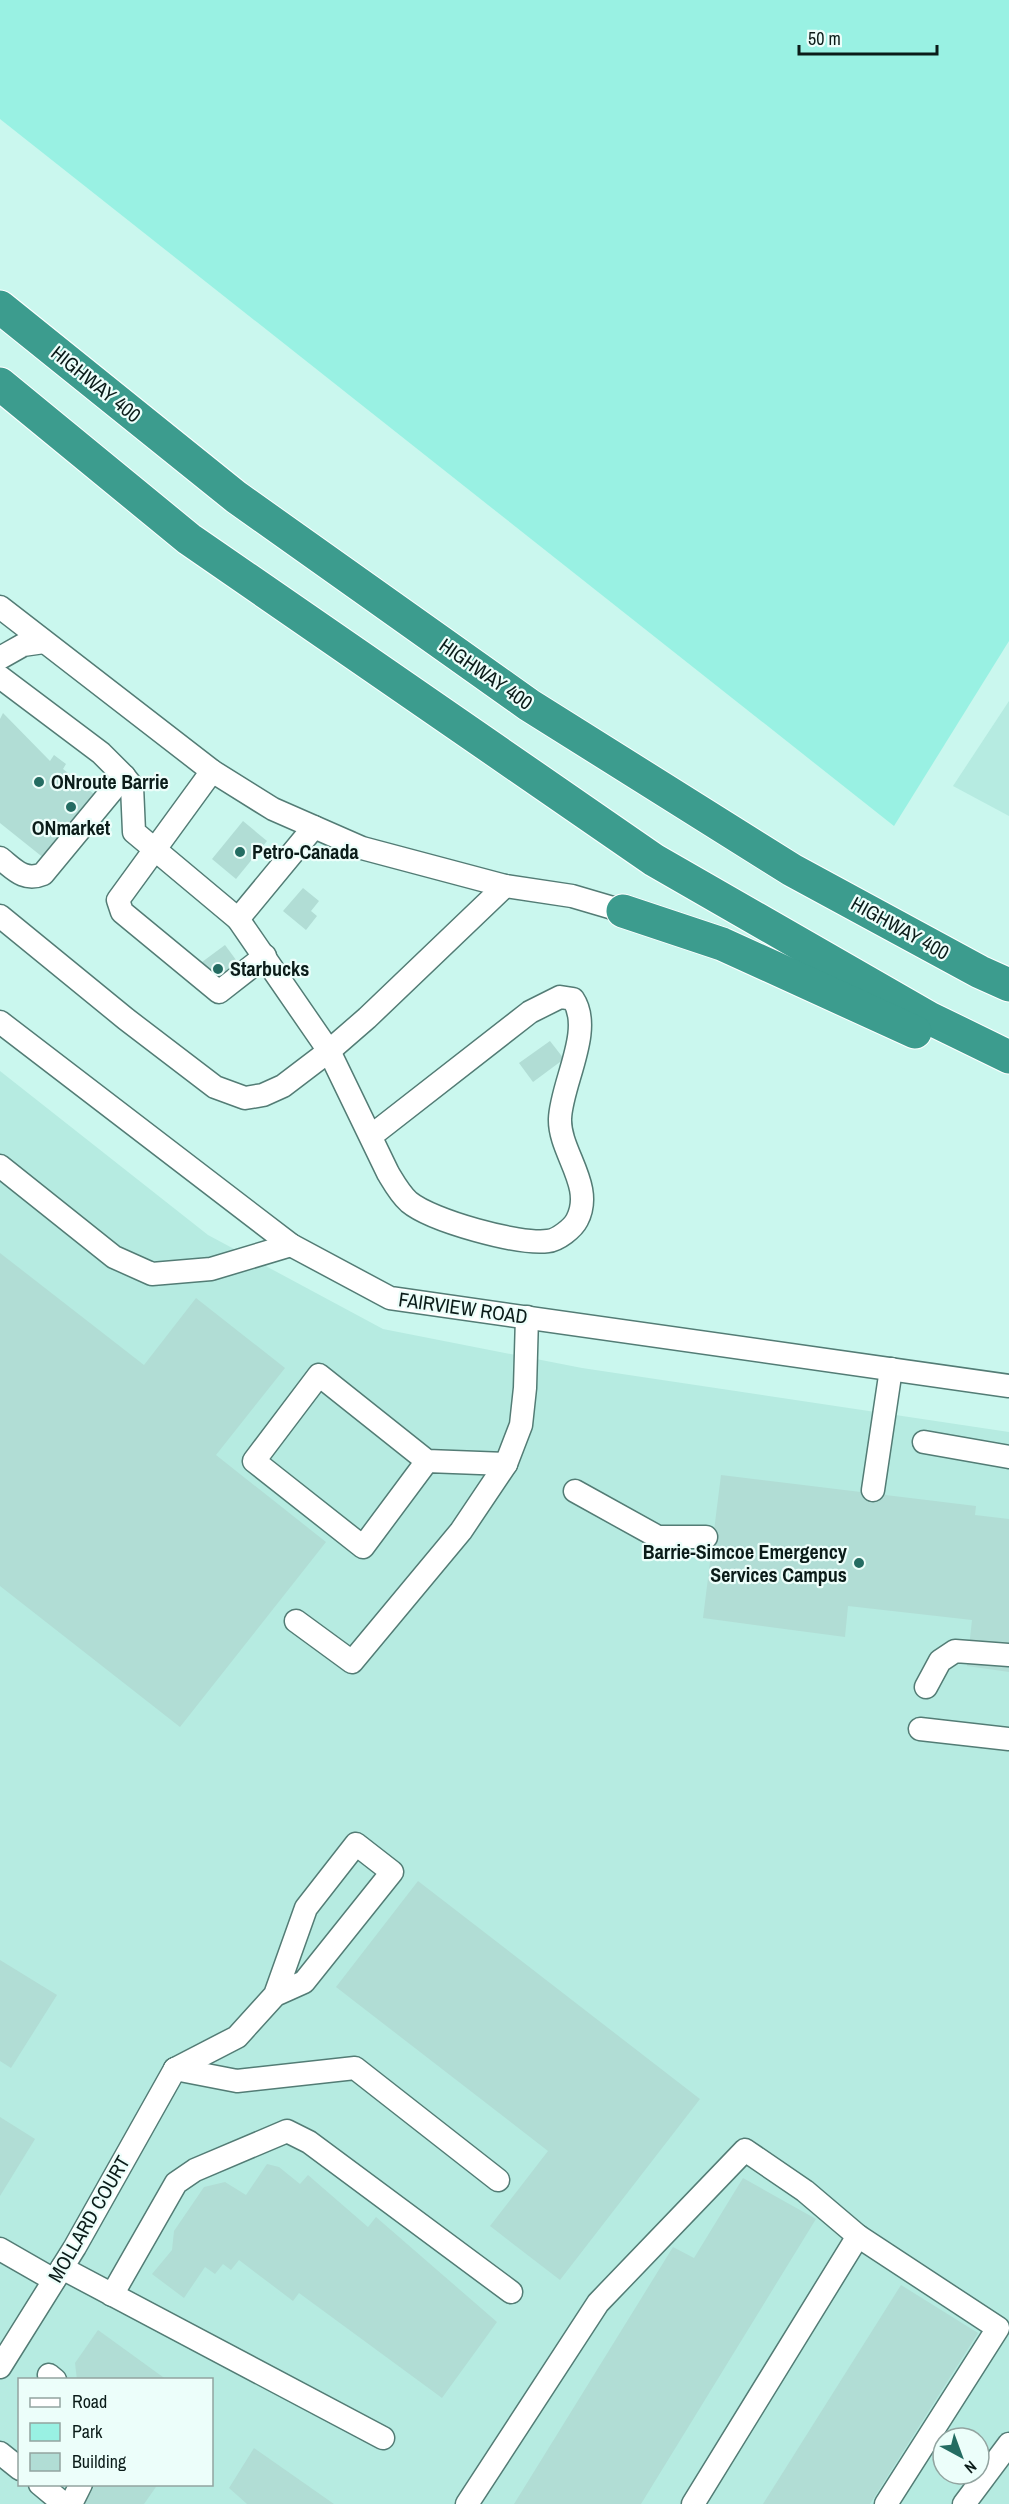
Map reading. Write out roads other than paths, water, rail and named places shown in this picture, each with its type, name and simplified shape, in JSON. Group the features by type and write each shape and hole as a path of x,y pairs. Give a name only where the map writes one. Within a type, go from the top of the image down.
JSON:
{"highway":[{"name":"HIGHWAY 400","path":"0,308 236,497 529,705 792,870 980,972 1009,985"},
{"path":"0,384 189,539 654,860 929,1018 1009,1057"},
{"path":"623,911 722,944 951,1048 1009,1065"}],"street":[{"path":"1,610 212,771 273,809 362,848 505,886 572,896 623,911"},
{"path":"0,658 23,645 44,642"},
{"path":"0,676 101,753 124,776 132,786 134,832 238,919 329,1051 394,1183 410,1203 479,1233 549,1241 564,1233 577,1221 582,1206 576,1172 560,1119 580,1030 578,1007 573,999 560,996 530,1012 371,1136"},
{"path":"212,771 118,900 122,912 219,992 265,956"},
{"path":"0,858 24,877 33,878 43,874 124,776"},
{"path":"238,919 314,827"},
{"path":"0,916 126,1019 215,1087 245,1098 263,1095 283,1086 329,1051 367,1018 505,886"},
{"name":"FAIRVIEW ROAD","path":"0,1022 291,1245 390,1298 1009,1386"},
{"path":"0,1166 114,1257 152,1274 211,1269 291,1245"},
{"path":"296,1621 352,1662 461,1531 506,1464 520,1425 525,1388 526,1317"},
{"path":"873,1490 891,1369"},
{"path":"427,1461 363,1547 254,1461 320,1376 427,1461 506,1464"},
{"path":"924,1442 1009,1457"},
{"path":"575,1491 658,1537 706,1537"},
{"path":"926,1687 940,1661 955,1651 1009,1655"},
{"path":"920,1729 1009,1739"},
{"path":"175,2069 237,2037 275,1995 306,1908 356,1844 392,1872 304,1982 275,1995"},
{"path":"175,2069 237,2081 355,2068 498,2180"},
{"name":"MOLLARD COURT","path":"0,2367 58,2274 175,2069"},
{"path":"112,2295 176,2183 195,2170 287,2131 309,2142 511,2292"},
{"path":"467,2504 598,2303 745,2150 805,2190 858,2236 998,2328 886,2504"},
{"path":"693,2504 858,2236"},
{"path":"0,2249 112,2295 382,2438"},
{"path":"0,2453 18,2467"},
{"path":"964,2504 1005,2457"},
{"path":"42,2486 64,2504"},
{"path":"71,2504 80,2486"}],"place":[{"name":"ONroute Barrie","path":"39,782"},
{"name":"ONmarket","path":"71,807"},
{"name":"Petro-Canada","path":"240,852"},
{"name":"Starbucks","path":"218,969"},
{"name":"Barrie-Simcoe Emergency Services Campus","path":"859,1563"}]}
